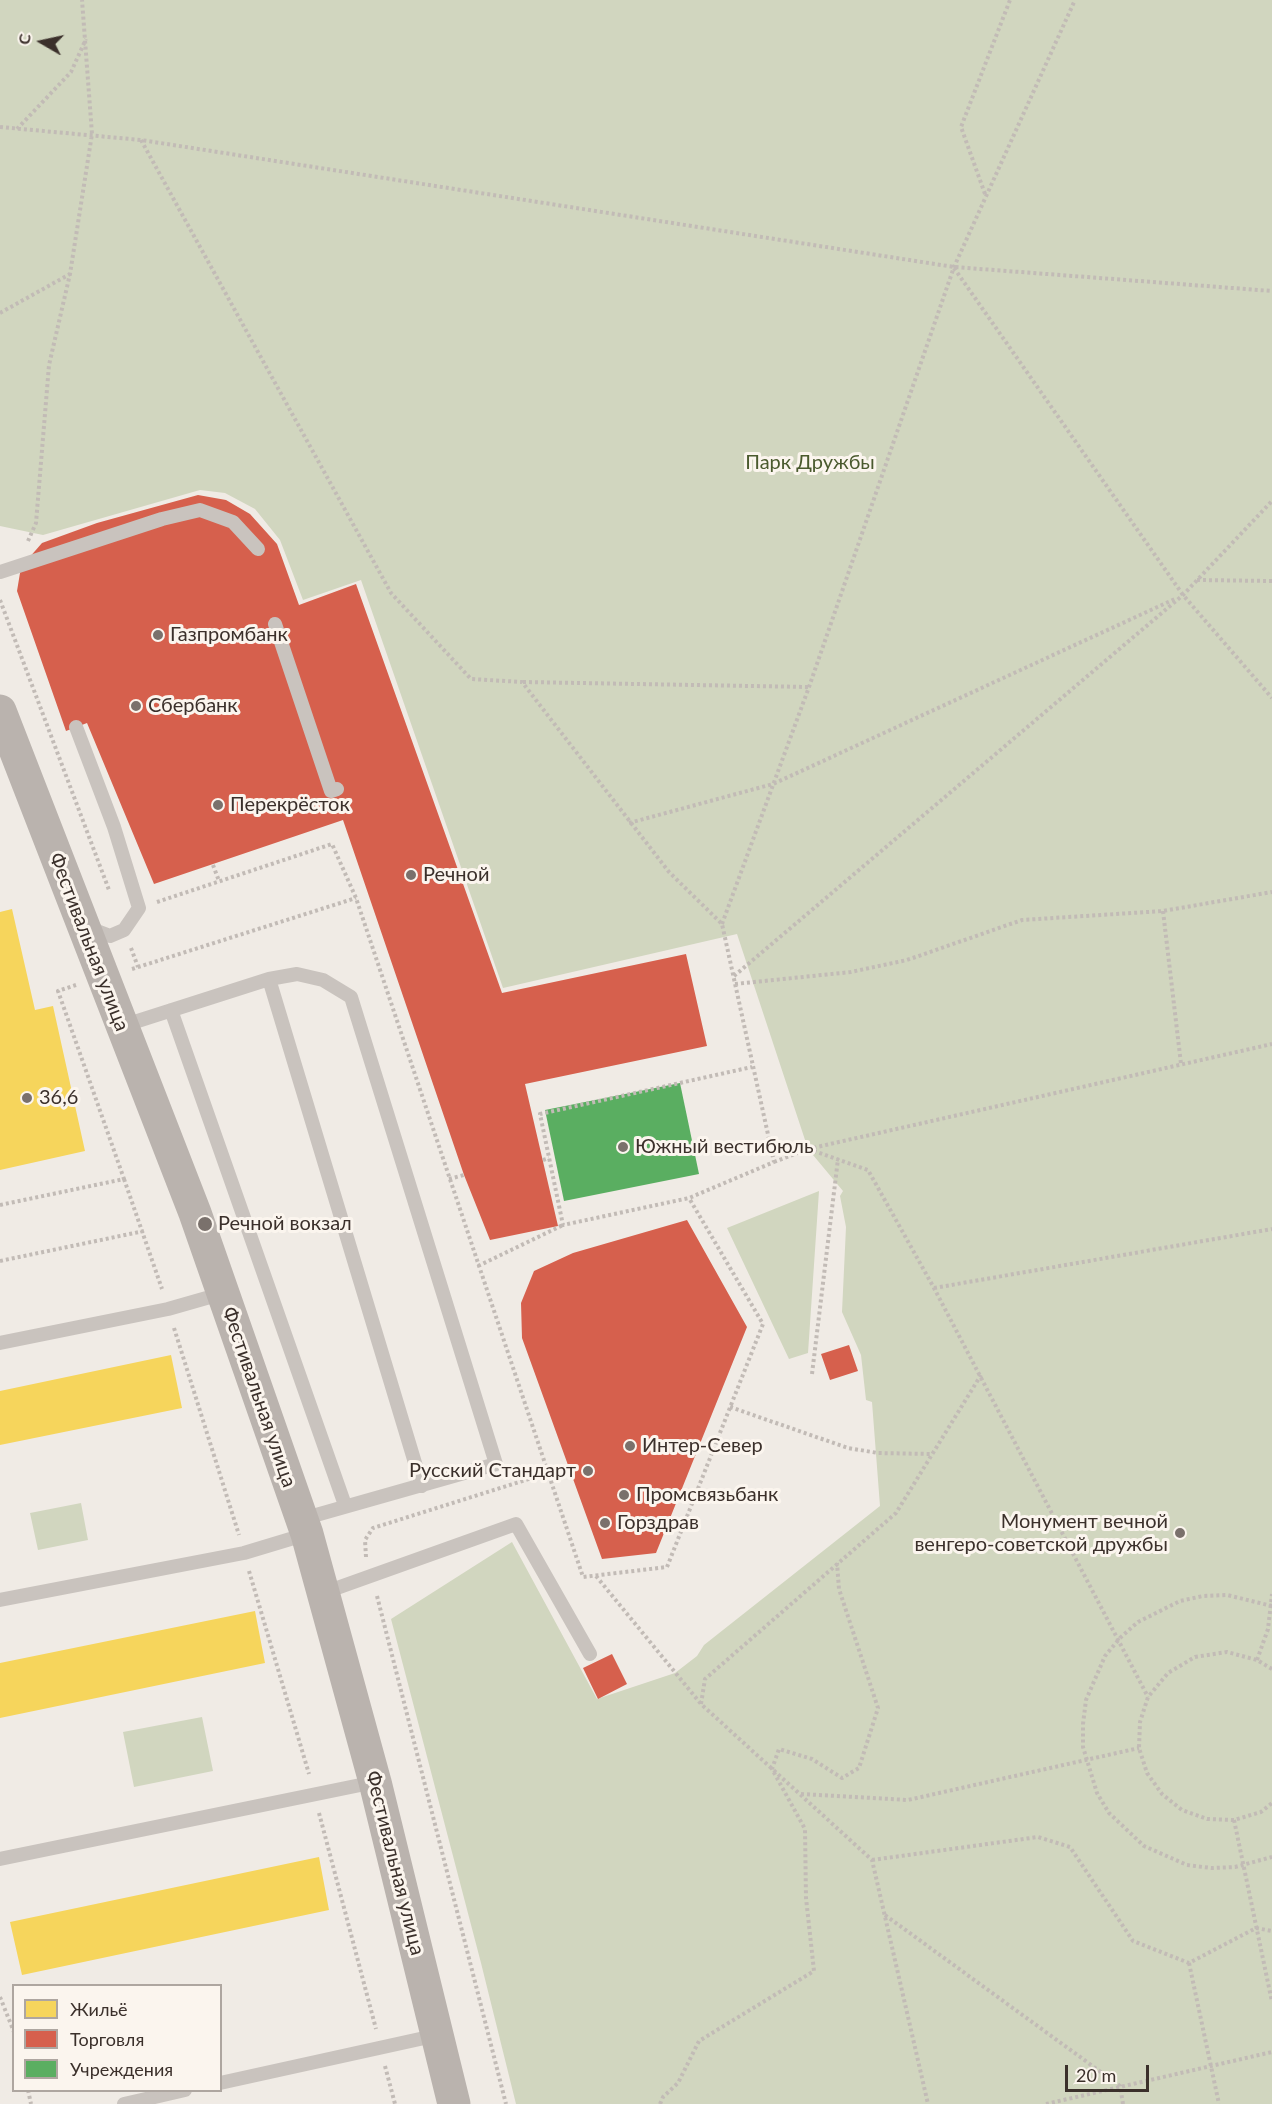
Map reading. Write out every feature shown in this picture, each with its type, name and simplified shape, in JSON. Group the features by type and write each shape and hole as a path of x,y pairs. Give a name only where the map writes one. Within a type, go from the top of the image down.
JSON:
{"street":[{"name":"Фестивальная улица","path":"0,711 224,1293 304,1527 375,1782 454,2104"}],"lane":[{"path":"0,572 162,519 200,510 233,522 258,549"},
{"path":"275,624 331,791 337,789"},
{"path":"76,727 107,808 139,908 124,930 110,936 97,931 80,914"},
{"path":"0,1599 244,1553 304,1527 345,1505 422,1486 496,1464 351,997 323,980 297,974 269,979 122,1026"},
{"path":"269,979 422,1486"},
{"path":"171,1010 345,1505"},
{"path":"0,1343 168,1309 224,1293"},
{"path":"323,1593 516,1524 590,1654"},
{"path":"0,1859 375,1782"},
{"path":"222,2083 438,2035"},
{"path":"124,2104 180,2092"}],"path":[{"path":"15,568 36,523 49,365 70,274 92,134 82,0"},
{"path":"986,195 961,127 1010,0"},
{"path":"722,924 809,687 954,267 1075,0"},
{"path":"17,129 71,72 86,39"},
{"path":"0,127 141,140 954,267 1272,291"},
{"path":"141,140 391,593 471,679 809,687"},
{"path":"954,267 1183,595 1272,698"},
{"path":"0,313 70,274"},
{"path":"734,976 1183,595 1272,501"},
{"path":"1197,580 1272,581"},
{"path":"629,823 773,784 1183,595"},
{"path":"0,600 116,908 139,908 332,844 356,898 584,1577 667,1568 763,1324 689,1198"},
{"path":"522,682 669,872 722,924 774,1162"},
{"path":"213,865 219,881"},
{"path":"735,984 851,972 896,962 1022,920 1163,911 1272,892"},
{"path":"0,1205 124,1179 58,991 356,898"},
{"path":"1163,911 1181,1064"},
{"path":"478,1266 563,1226 689,1198 808,1149 1272,1044"},
{"path":"563,1226 544,1121 540,1114 752,1067"},
{"path":"808,1149 868,1170 981,1375 1148,1697"},
{"path":"543,1160 549,1158"},
{"path":"812,1374 838,1160"},
{"path":"450,1179 464,1175"},
{"path":"934,1288 1272,1229"},
{"path":"0,1261 144,1231"},
{"path":"701,1704 705,1679 896,1513 981,1375"},
{"path":"730,1407 848,1448 878,1453 932,1454"},
{"path":"506,2104 364,1548 367,1533 373,1528 548,1473"},
{"path":"660,2104 663,2097 678,2083 699,2041 814,1971 806,1898 805,1828 772,1769 779,1749 812,1759 842,1778 859,1768 878,1708 839,1590 837,1563"},
{"path":"596,1575 701,1704 872,1860 928,2104"},
{"path":"1257,1660 1269,1629 1272,1594"},
{"path":"1271,1606 1227,1595 1180,1601 1138,1622 1118,1639 1099,1667 1086,1700 1083,1724 1086,1760 1097,1793 1109,1813 1144,1846 1187,1865 1211,1868 1243,1866 1272,1857"},
{"path":"1272,1669 1257,1660 1227,1652 1195,1657 1168,1673 1148,1697 1140,1722 1139,1748 1152,1780 1162,1794 1182,1810 1207,1819 1234,1820 1261,1812 1272,1803"},
{"path":"800,1794 908,1800 1139,1748"},
{"path":"1234,1820 1272,2002"},
{"path":"872,1860 1038,1837 1071,1847 1133,1941 1189,1963 1257,1928 1272,1931"},
{"path":"885,1915 1120,2086 1123,2104"},
{"path":"1189,1963 1219,2104"},
{"path":"0,1997 12,2027"},
{"path":"1046,2104 1272,2052"}],"green space":[{"name":"Парк Дружбы","path":"0,0 1272,0 1272,2104 516,2104 391,1619 512,1542 597,1699 675,1673 697,1656 704,1645 880,1506 872,1402 866,1400 861,1355 842,1312 846,1227 840,1196 843,1191 808,1149 737,934 503,988 361,580 303,600 280,540 255,509 225,493 200,490 43,535 0,526"},
{"path":"819,1191 808,1353 789,1359 727,1228"},
{"path":"81,1503 88,1540 38,1550 30,1513"},
{"path":"202,1717 213,1771 134,1787 123,1732"}],"building: Жильё":[{"path":"12,909 35,1010 53,1006 85,1151 0,1170 0,912"},
{"path":"171,1355 182,1408 0,1445 0,1391"},
{"path":"255,1611 265,1663 0,1718 0,1663"},
{"path":"319,1857 329,1910 22,1975 10,1922"}],"building: Торговля":[{"name":"Речной","path":"198,495 226,500 250,514 277,544 299,605 356,584 502,993 686,954 707,1046 525,1084 558,1226 490,1240 464,1175 343,820 154,884 87,723 66,731 17,591 21,567 42,543 97,523"},
{"name":"Интер-Север","path":"687,1220 747,1327 656,1553 602,1559 522,1338 521,1303 534,1271 573,1253"},
{"path":"849,1345 858,1371 830,1380 821,1354"},
{"path":"612,1654 627,1684 598,1699 583,1668"}],"building: Учреждения":[{"name":"Южный вестибюль","path":"680,1083 699,1174 564,1201 545,1110"}],"place":[{"name":"Газпромбанк","path":"158,635"},
{"name":"Сбербанк","path":"136,706"},
{"name":"Перекрёсток","path":"218,805"},
{"name":"Речной","path":"411,875"},
{"name":"36,6","path":"27,1098"},
{"name":"Южный вестибюль","path":"623,1147"},
{"name":"Речной вокзал","path":"205,1224"},
{"name":"Интер-Север","path":"630,1446"},
{"name":"Русский Стандарт","path":"588,1471"},
{"name":"Промсвязьбанк","path":"624,1495"},
{"name":"Горздрав","path":"605,1523"},
{"name":"Монумент вечной венгеро-советской дружбы","path":"1180,1533"}]}
